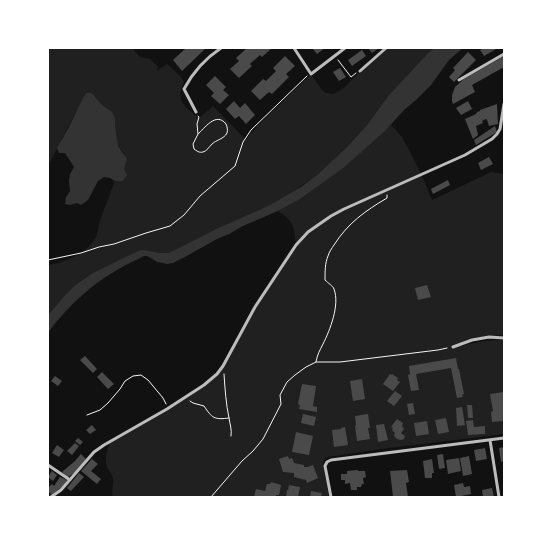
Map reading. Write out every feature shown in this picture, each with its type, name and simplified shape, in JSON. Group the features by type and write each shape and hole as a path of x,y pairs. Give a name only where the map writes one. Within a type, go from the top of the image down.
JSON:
{"street":[{"path":"196,112 184,89 191,76 221,48"},
{"path":"294,48 310,73 345,48"},
{"path":"360,71 386,48"},
{"path":"459,80 504,54"},
{"path":"51,497 61,490 94,452 167,409 204,385 217,374 223,366 255,307 296,245 308,232 344,209 465,155 492,139 500,129 504,104"},
{"path":"453,347 472,340 489,337 504,338"},
{"path":"331,497 326,466 327,462 331,460 504,438"},
{"path":"490,440 499,497"},
{"path":"48,465 70,480"}],"path":[{"path":"335,56 351,77 360,71"},
{"path":"48,260 114,244 170,226 184,215 200,196 235,166 243,142 251,130 310,73"},
{"path":"196,112 199,117 197,124 198,134 193,144 194,149 199,152 205,152 213,143 223,138 228,129 226,124 221,120 215,120 206,125 198,134"},
{"path":"316,362 334,314 336,301 334,288 326,280 325,269 328,255 340,235 353,221 369,208 387,198"},
{"path":"211,497 263,439 281,404 280,395 287,382 295,375 316,362 340,362 453,347"},
{"path":"223,366 224,390 232,436"},
{"path":"87,415 100,410 108,403 125,381 133,376 141,375 148,380 163,398 167,409"},
{"path":"184,398 193,403 204,406 208,413 214,418 229,418"}],"shaded area":[{"path":"48,48 132,48 140,57 150,59 158,67 157,71 167,64 181,77 184,82 180,95 186,107 199,118 213,106 246,140 257,126 311,74 322,90 326,93 334,94 344,88 360,71 386,48 434,48 389,95 367,125 347,147 317,175 294,191 268,206 216,229 168,253 138,251 73,287 48,315 48,265 62,262 76,256 83,252 93,242 97,235 100,220 115,181 123,181 126,161 124,153 118,146 115,119 107,108 101,104 92,93 86,93 48,164"},
{"path":"434,48 463,48 449,60 431,85 404,110 385,131 342,169 300,199 278,211 217,239 173,263 167,264 157,262 147,256 144,256 118,269 84,293 74,302 48,333 48,315 73,287 93,273 138,251 143,250 168,253 216,229 268,206 301,187 317,175 347,147 367,125 389,95"},
{"path":"86,93 92,93 101,104 112,112 115,119 118,146 127,159 124,169 127,175 123,181 115,181 104,177 98,181 88,200 81,205 77,203 70,205 65,204 66,197 70,191 70,174 74,167 65,153 59,153 57,148"},
{"path":"391,125 402,137 421,174 432,200 491,172 504,174 504,335 477,337 461,342 462,346 493,340 504,340 504,434 381,449 325,458 323,462 329,497 113,497 113,478 107,467 106,461 110,442 167,409 204,385 217,374 255,307 296,245 295,234 290,221 278,211 300,199 329,178"}],"building":[{"path":"186,48 206,48 182,71 173,60"},
{"path":"247,48 272,48 262,57 260,55 250,64 252,66 239,78 230,69 239,61 236,58"},
{"path":"312,48 325,48 317,54"},
{"path":"368,48 379,48 372,53"},
{"path":"484,48 498,48 484,56 480,50"},
{"path":"362,50 366,56 352,66 348,60"},
{"path":"468,52 476,60 454,82 449,77 455,70 453,68"},
{"path":"285,56 295,66 286,74 289,77 272,94 269,92 260,100 251,91 263,79 266,81 276,71 273,68"},
{"path":"504,56 504,67 472,85 475,92 453,104 452,95 455,87 464,79"},
{"path":"340,68 346,77 339,81 333,72"},
{"path":"215,76 226,87 223,90 229,95 220,104 211,96 214,93 206,85"},
{"path":"234,101 240,108 245,103 255,115 246,124 239,116 235,119 226,109"},
{"path":"468,101 472,109 461,115 456,108"},
{"path":"497,104 498,124 489,126 486,119 482,121 483,123 476,126 478,135 473,139 465,119 476,114 480,110"},
{"path":"495,126 497,132 476,145 474,140"},
{"path":"489,157 493,164 481,170 478,163"},
{"path":"448,180 450,185 433,194 431,189"},
{"path":"427,285 431,297 418,300 415,288"},
{"path":"85,356 97,369 93,373 80,360"},
{"path":"456,358 464,394 462,395 463,397 457,398 451,368 416,374 419,390 411,391 408,375 410,374 409,366"},
{"path":"102,372 114,384 108,389 97,377"},
{"path":"390,374 398,378 397,380 400,382 393,391 383,384"},
{"path":"55,376 62,381 58,386 51,381"},
{"path":"362,379 365,399 353,401 350,381"},
{"path":"302,384 316,386 313,406 317,407 317,412 299,409 300,405 298,404"},
{"path":"395,391 402,396 394,406 387,401"},
{"path":"504,392 504,421 492,422 491,412 493,411 490,394"},
{"path":"413,403 415,414 409,415 407,404"},
{"path":"467,405 472,405 473,418 468,418"},
{"path":"462,407 465,425 457,426 456,408"},
{"path":"303,414 316,417 314,426 301,423"},
{"path":"368,414 370,439 357,441 355,416"},
{"path":"446,418 449,432 438,434 435,420"},
{"path":"397,419 403,423 402,426 404,429 401,433 405,436 404,439 401,440 395,437 395,433 392,430 393,428 391,427"},
{"path":"473,420 474,427 485,426 485,434 468,435 466,421"},
{"path":"427,421 429,434 416,436 414,423"},
{"path":"384,424 388,440 378,442 376,425"},
{"path":"92,425 96,430 90,434 86,430"},
{"path":"345,427 348,445 334,447 332,430"},
{"path":"296,432 313,436 309,455 292,452"},
{"path":"78,438 83,442 80,445 75,441"},
{"path":"75,443 79,446 72,455 67,451"},
{"path":"57,445 64,450 59,457 52,453"},
{"path":"504,447 504,461 501,462 499,448"},
{"path":"485,448 487,459 476,461 474,450"},
{"path":"81,454 86,459 75,472 67,478 62,472"},
{"path":"443,454 445,468 439,469 437,455"},
{"path":"288,456 289,459 292,458 294,463 304,465 304,467 313,465 318,478 307,483 306,480 294,477 294,473 283,472 279,459"},
{"path":"469,456 472,474 463,476 460,458"},
{"path":"459,458 461,471 448,474 446,460"},
{"path":"92,459 98,464 91,471 101,479 97,484 81,471"},
{"path":"432,459 434,473 432,473 432,478 425,478 423,461"},
{"path":"407,470 409,482 406,483 408,497 393,497 390,471"},
{"path":"52,471 57,475 53,481 48,477"},
{"path":"347,471 365,471 366,477 363,478 364,484 362,484 361,487 357,487 357,490 351,490 350,483 345,484 345,480 341,480 341,474 347,474"},
{"path":"79,473 84,477 71,491 67,488"},
{"path":"60,477 67,480 64,485 52,495 48,491 48,488 52,484 54,486"},
{"path":"271,482 281,485 279,495 276,495 276,497 254,497 256,489 265,491 267,484 270,484"},
{"path":"463,483 464,487 470,486 471,494 456,497 454,485"},
{"path":"289,485 300,487 298,497 286,497"},
{"path":"492,488 494,497 483,497 482,490"},
{"path":"311,491 322,493 321,497 310,497"}]}
